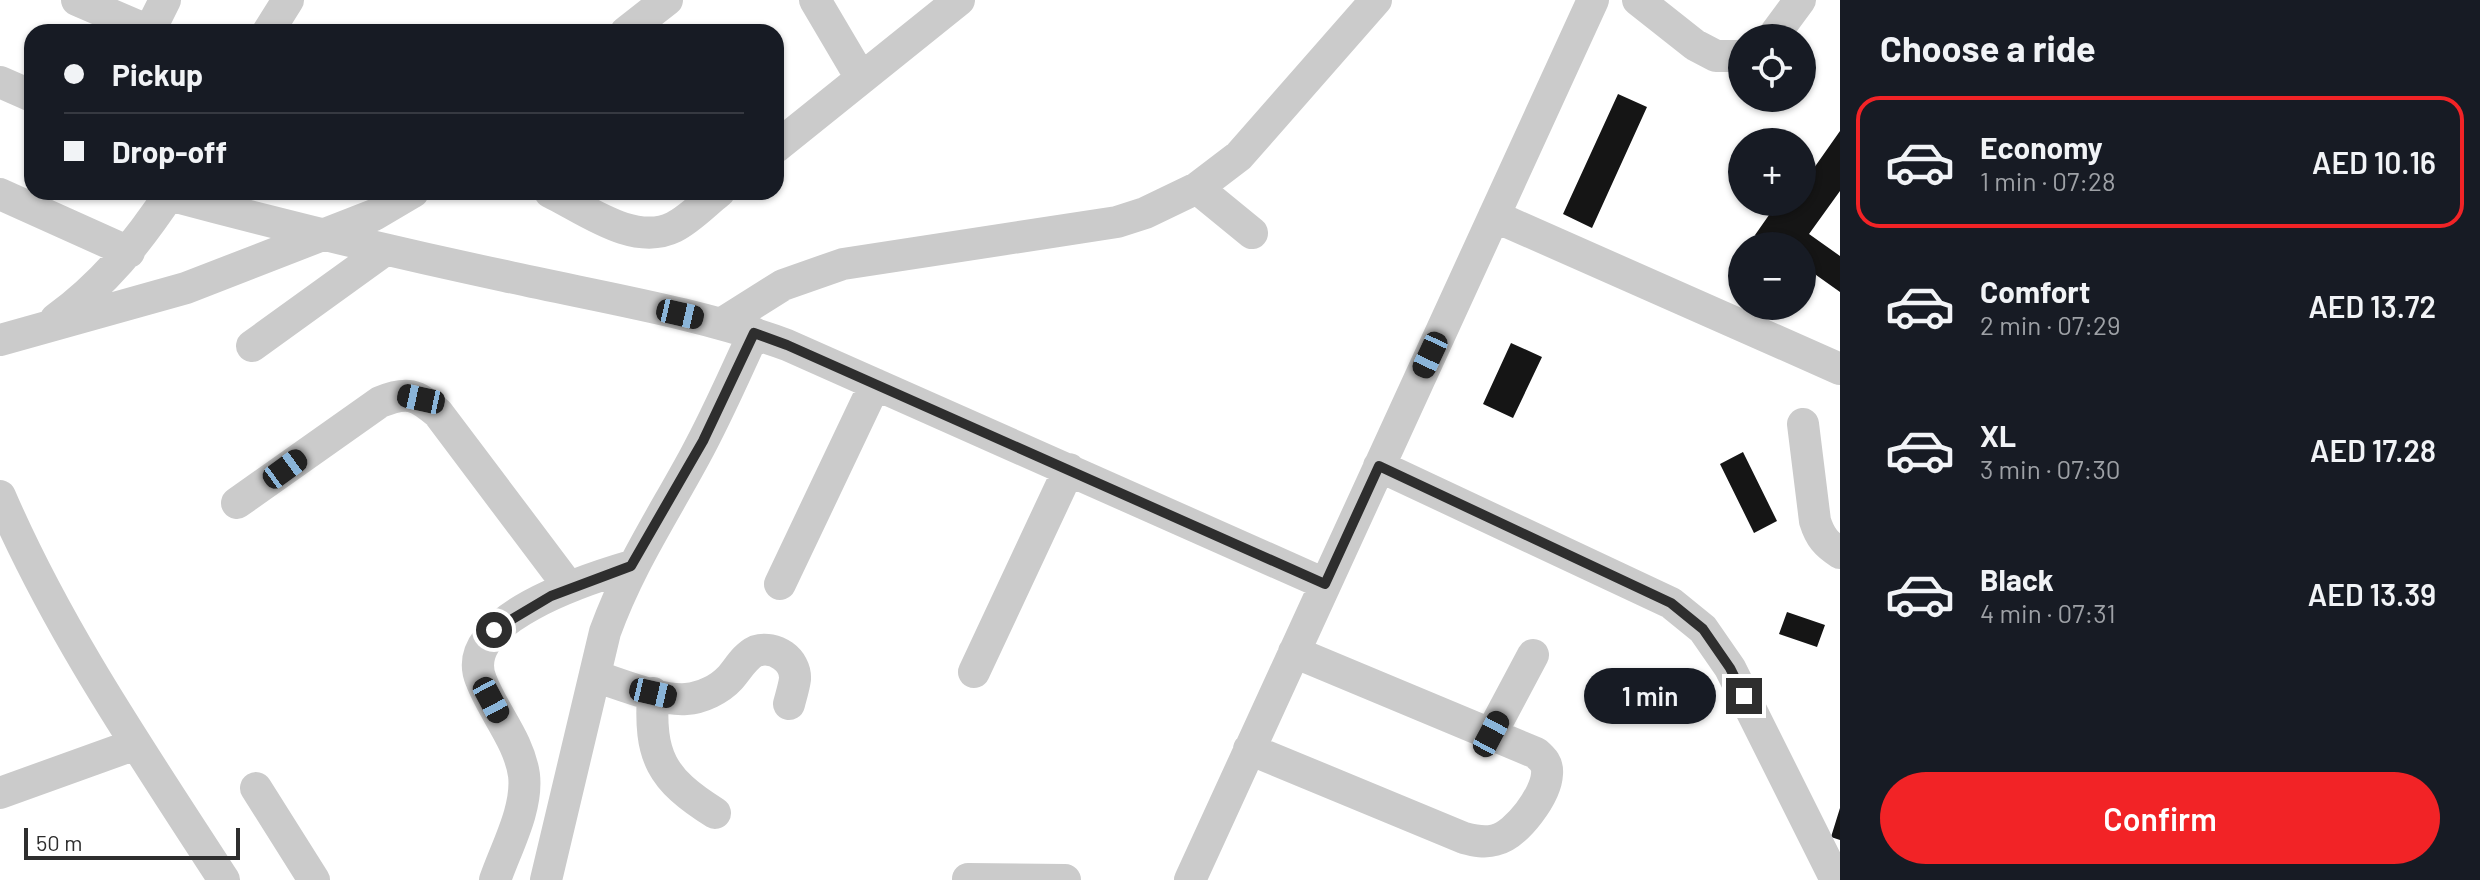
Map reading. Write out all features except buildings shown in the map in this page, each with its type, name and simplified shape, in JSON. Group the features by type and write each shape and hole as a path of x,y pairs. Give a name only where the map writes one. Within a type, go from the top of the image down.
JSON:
{"lane":[{"path":"77,0 133,24"},
{"path":"153,24 165,0"},
{"path":"273,24 288,0"},
{"path":"636,24 667,0"},
{"path":"815,0 861,78"},
{"path":"784,141 959,0"},
{"path":"721,324 783,285 843,264 1117,222 1145,213 1197,188 1219,173 1258,137 1376,0"},
{"path":"1190,880 1593,0"},
{"path":"1638,0 1695,45 1716,56 1728,56"},
{"path":"1782,24 1800,0"},
{"path":"0,82 24,92"},
{"path":"1197,188 1252,233"},
{"path":"0,194 129,252"},
{"path":"48,325 86,295 129,252 165,200"},
{"path":"195,200 321,235 754,333 1325,584"},
{"path":"0,340 186,288 374,215 399,200"},
{"path":"566,200 640,233 675,227 709,200"},
{"path":"1494,216 1840,369"},
{"path":"252,346 385,250"},
{"path":"546,880 605,632 631,566 703,441 754,333"},
{"path":"780,584 875,384"},
{"path":"237,503 380,402 399,394 421,399 438,413 569,587"},
{"path":"1803,424 1815,521 1827,545 1840,553"},
{"path":"1379,466 1671,603 1703,629 1730,668 1836,880"},
{"path":"974,672 1069,469"},
{"path":"0,496 54,608 136,744 224,880"},
{"path":"495,880 524,795 524,776 520,758 480,679 476,663 482,645 494,630 569,587 631,566"},
{"path":"595,676 685,700 701,696 728,680 755,652 768,649 782,654 791,664 795,677 789,704"},
{"path":"1249,749 1464,838 1481,842 1497,840 1512,833 1524,822 1546,782 1548,771 1544,760 1536,753 1294,652"},
{"path":"1491,734 1533,655"},
{"path":"653,693 651,730 662,765 684,794 715,813"},
{"path":"0,793 136,744"},
{"path":"256,788 314,880"},
{"path":"968,879 1065,880"}],"route":[{"path":"494,630 569,587 631,566 703,441 754,333 1325,584 1379,466 1671,603 1703,629 1730,668 1744,696"}]}
